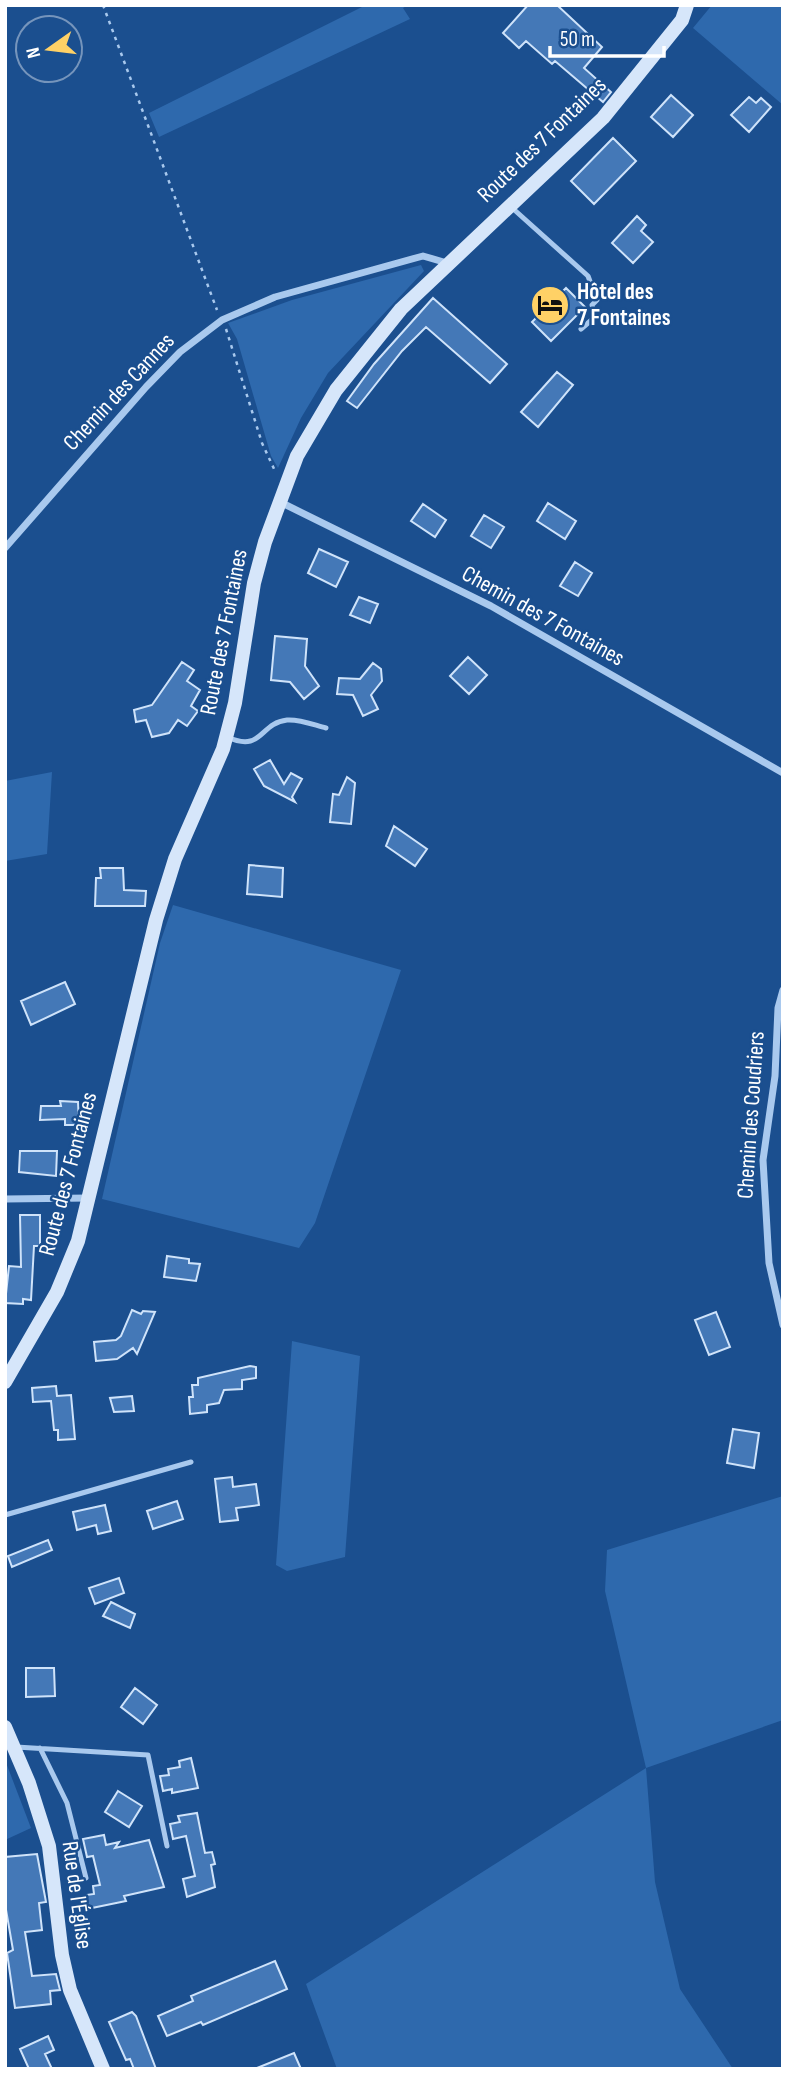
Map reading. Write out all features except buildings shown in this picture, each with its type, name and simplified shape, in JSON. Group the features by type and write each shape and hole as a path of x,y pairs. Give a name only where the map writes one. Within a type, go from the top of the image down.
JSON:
{"street":[{"name":"Route des 7 Fontaines","path":"5,1382 57,1292 78,1241 91,1198 156,920 175,859 226,737 254,583 287,483 312,428 336,390 383,330 447,263 603,118 682,20 687,5"},
{"name":"Chemin des Cannes","path":"5,548 146,387 180,352 222,320 275,297 423,256 447,263"},
{"name":"Chemin des 7 Fontaines","path":"280,502 491,606 783,773"},
{"name":"Chemin des Coudriers","path":"783,990 778,1008 775,1076 762,1160 769,1263 783,1325"},
{"path":"5,1199 91,1198"},
{"name":"Rue de l'Église","path":"5,1727 29,1783 49,1846 65,1973 85,2032 103,2069"}],"lane":[{"path":"509,205 588,276 597,300 592,305 595,317 581,329"},
{"path":"226,737 237,742 253,742 275,724 290,720 326,728"},
{"path":"5,1515 191,1462"},
{"path":"14,1747 148,1755 167,1846"},
{"path":"40,1748 67,1803 86,1878"}],"path":[{"path":"103,5 133,80 210,295 222,320 271,466 287,483"}],"shaded area":[{"path":"366,5 408,5 403,8 410,19 159,137 149,113"},
{"path":"712,5 783,5 783,105 693,28"},
{"path":"421,265 424,271 328,373 301,418 278,468 271,456 237,339 228,323 292,300"},
{"path":"52,772 47,854 5,861 5,781"},
{"path":"173,905 401,970 315,1223 299,1248 102,1199 160,943"},
{"path":"292,1341 360,1356 345,1557 287,1571 276,1565"},
{"path":"783,1496 783,1720 646,1768 605,1591 607,1550"},
{"path":"5,1760 31,1828 5,1840"},
{"path":"646,1768 655,1882 680,1989 733,2069 337,2069 306,1984"}],"place":[{"name":"Hôtel des 7 Fontaines","path":"550,305"}]}
